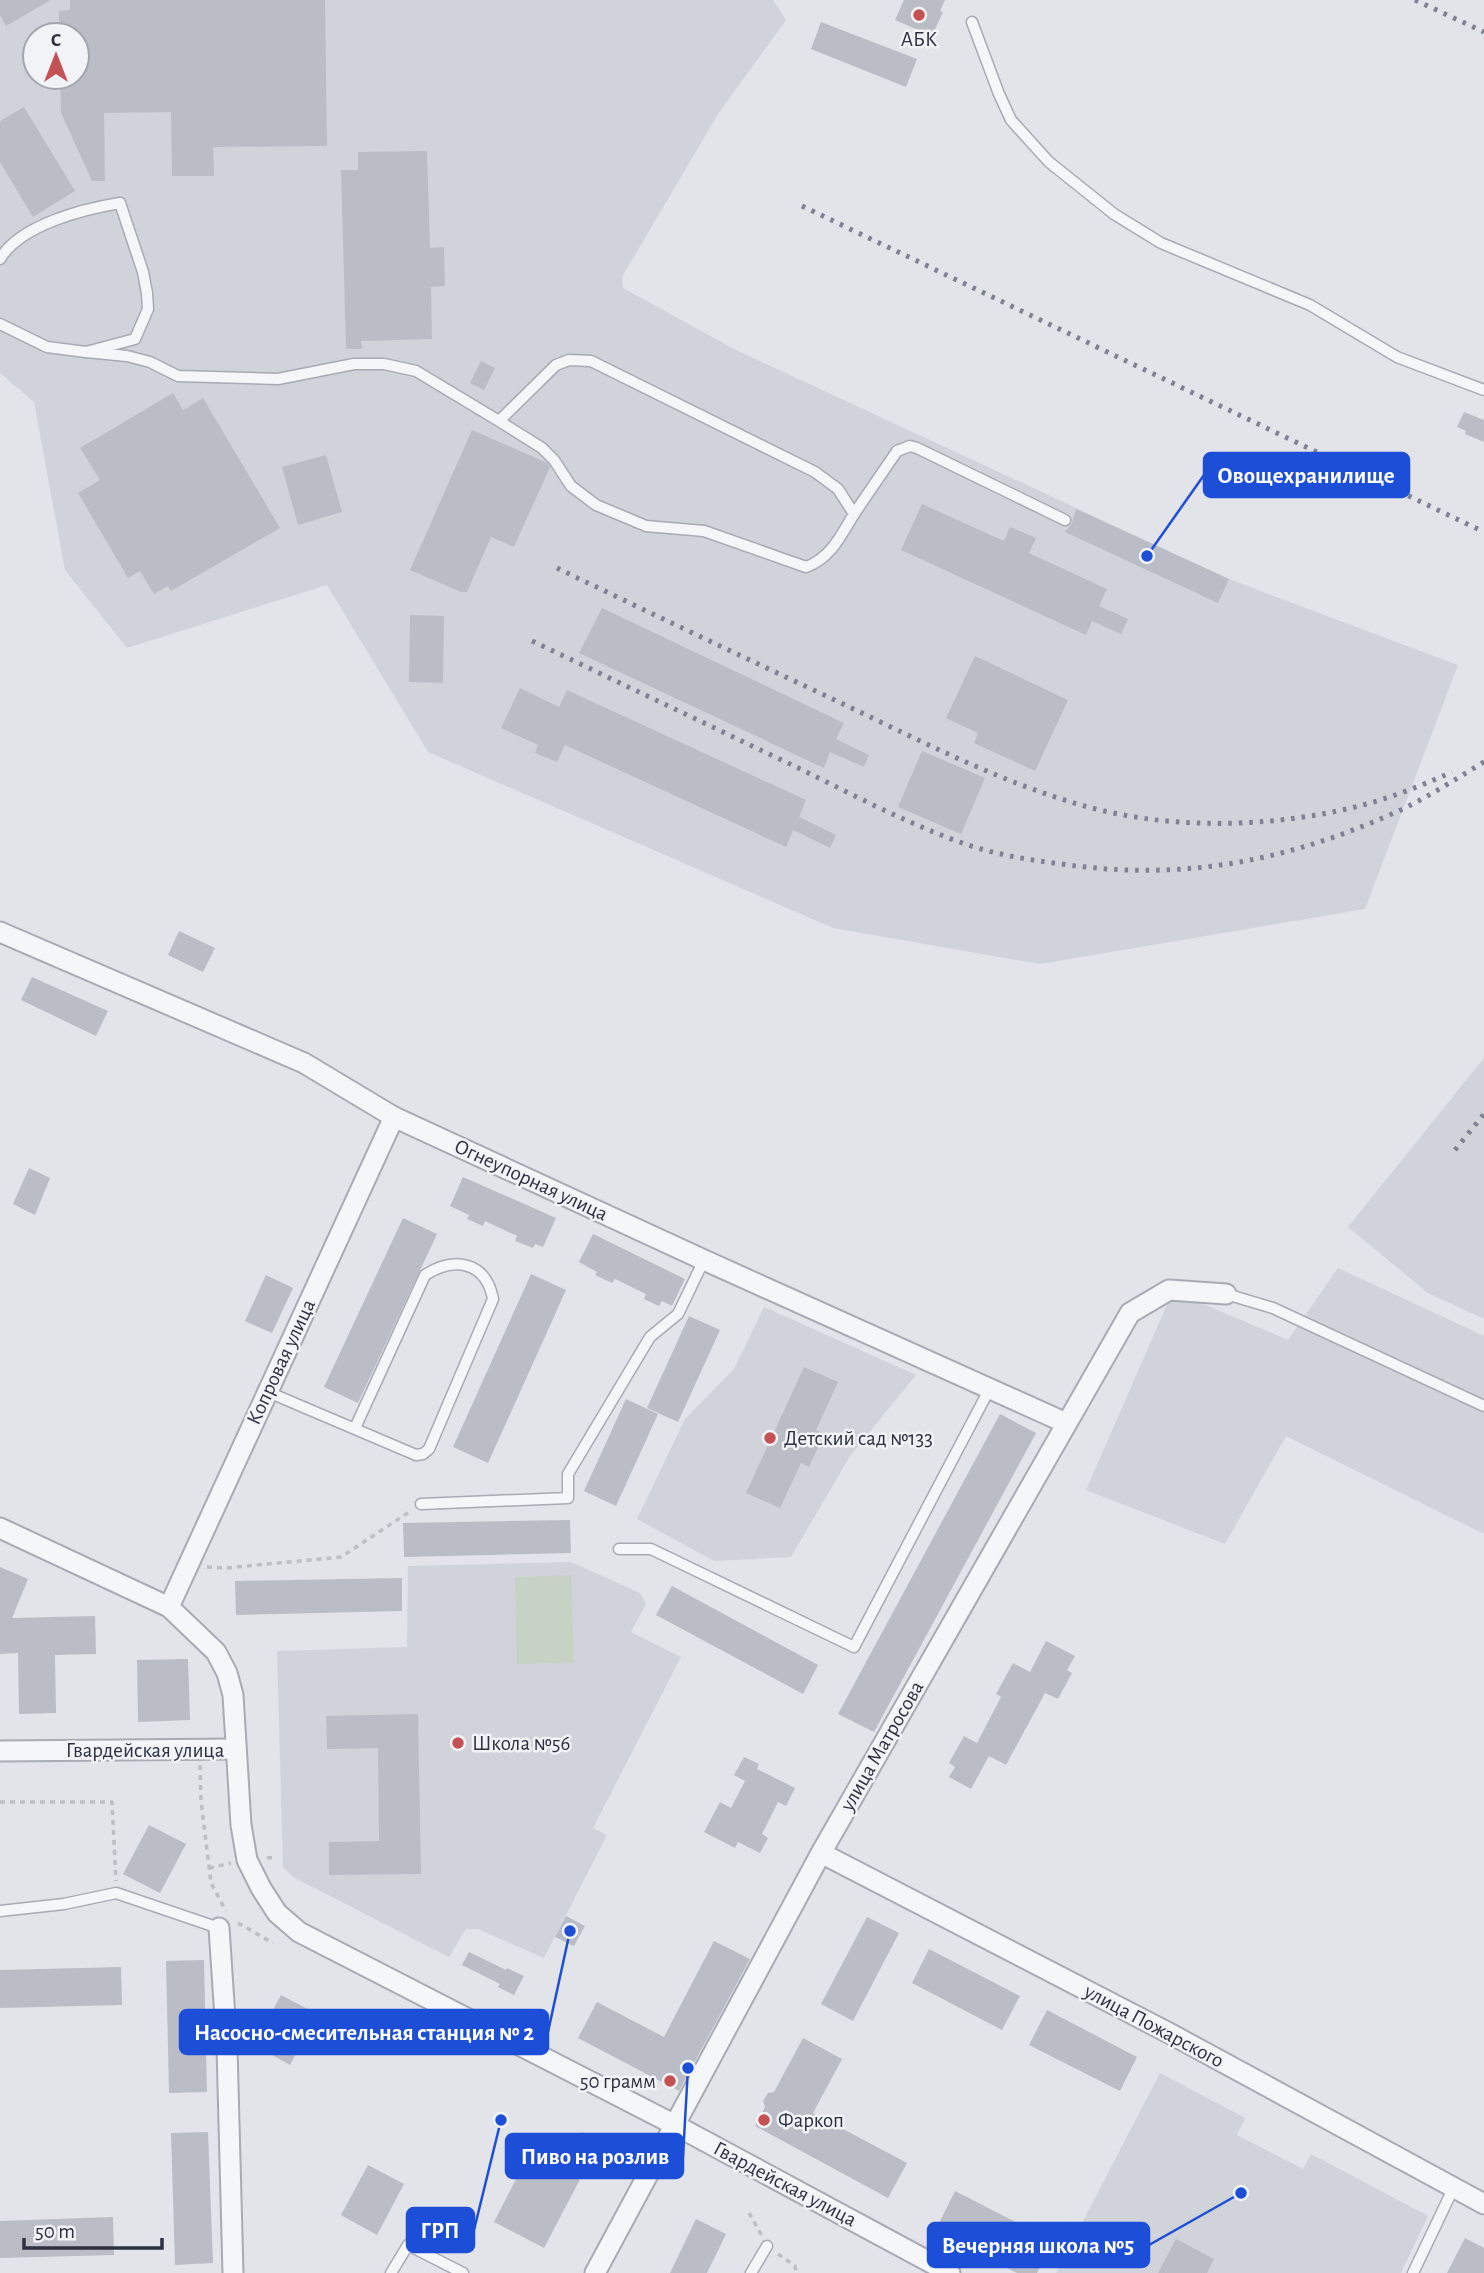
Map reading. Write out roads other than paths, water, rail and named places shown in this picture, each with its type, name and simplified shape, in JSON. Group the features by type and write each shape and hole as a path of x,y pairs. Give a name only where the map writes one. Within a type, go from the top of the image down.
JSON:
{"street":[{"name":"Огнеупорная улица","path":"0,932 304,1063 394,1117 1066,1423"},
{"name":"Копровая улица","path":"169,1607 394,1117"},
{"name":"улица Матросова","path":"595,2273 821,1853 1130,1313 1169,1290 1226,1294"},
{"path":"0,1528 169,1607 216,1652 227,1673 233,1695 235,1749"},
{"name":"Гвардейская улица","path":"0,1751 235,1749 241,1825 247,1860 277,1913 299,1932 676,2125 950,2273"},
{"name":"улица Пожарского","path":"821,1853 1169,2033 1484,2204"},
{"path":"219,1928 227,2048 233,2273"}],"lane":[{"path":"972,22 1011,120 1049,162 1114,214 1161,243 1310,306 1397,357 1484,390"},
{"path":"0,259 5,250 50,221 95,207 120,203 143,272 148,309 135,339 86,352"},
{"path":"0,324 47,346 127,356 150,362 178,376 278,379 354,364 393,366 416,371 542,448 581,496 608,511 646,526 704,531 806,567 816,564 832,549 897,451 910,446 1065,520"},
{"path":"499,421 556,365 569,360 591,361 815,472 838,489 854,514"},
{"path":"421,1504 568,1498 568,1474 650,1337 678,1314 704,1260"},
{"path":"268,1392 416,1455 423,1454 429,1449 493,1300 490,1284 478,1271 457,1263 437,1267 425,1275 355,1427"},
{"path":"1226,1294 1273,1308 1484,1406"},
{"path":"618,1549 651,1549 854,1647 990,1388"},
{"path":"0,1911 64,1904 116,1893 219,1928"},
{"path":"1413,2273 1453,2189"},
{"path":"391,2273 408,2245 463,2273"},
{"path":"751,2273 767,2246"}],"railway":[{"path":"1415,0 1484,32"},
{"path":"802,206 1484,532"},
{"path":"557,568 955,757 1042,792 1106,811 1179,822 1291,819 1374,802 1452,772"},
{"path":"532,641 923,827 991,852 1062,864 1105,869 1187,869 1267,856 1307,846 1387,816 1424,798 1484,762"},
{"path":"1455,1150 1484,1114"}],"place":[{"name":"АБК","path":"919,15"},
{"name":"Овощехранилище","path":"1147,556"},
{"name":"Детский сад №133","path":"770,1438"},
{"name":"Школа №56","path":"458,1743"},
{"name":"Насосно-смесительная станция № 2","path":"570,1931"},
{"name":"Пиво на розлив","path":"688,2068"},
{"name":"50 грамм","path":"670,2081"},
{"name":"ГРП","path":"501,2120"},
{"name":"Фаркоп","path":"764,2120"},
{"name":"Вечерняя школа №5","path":"1241,2193"}]}
